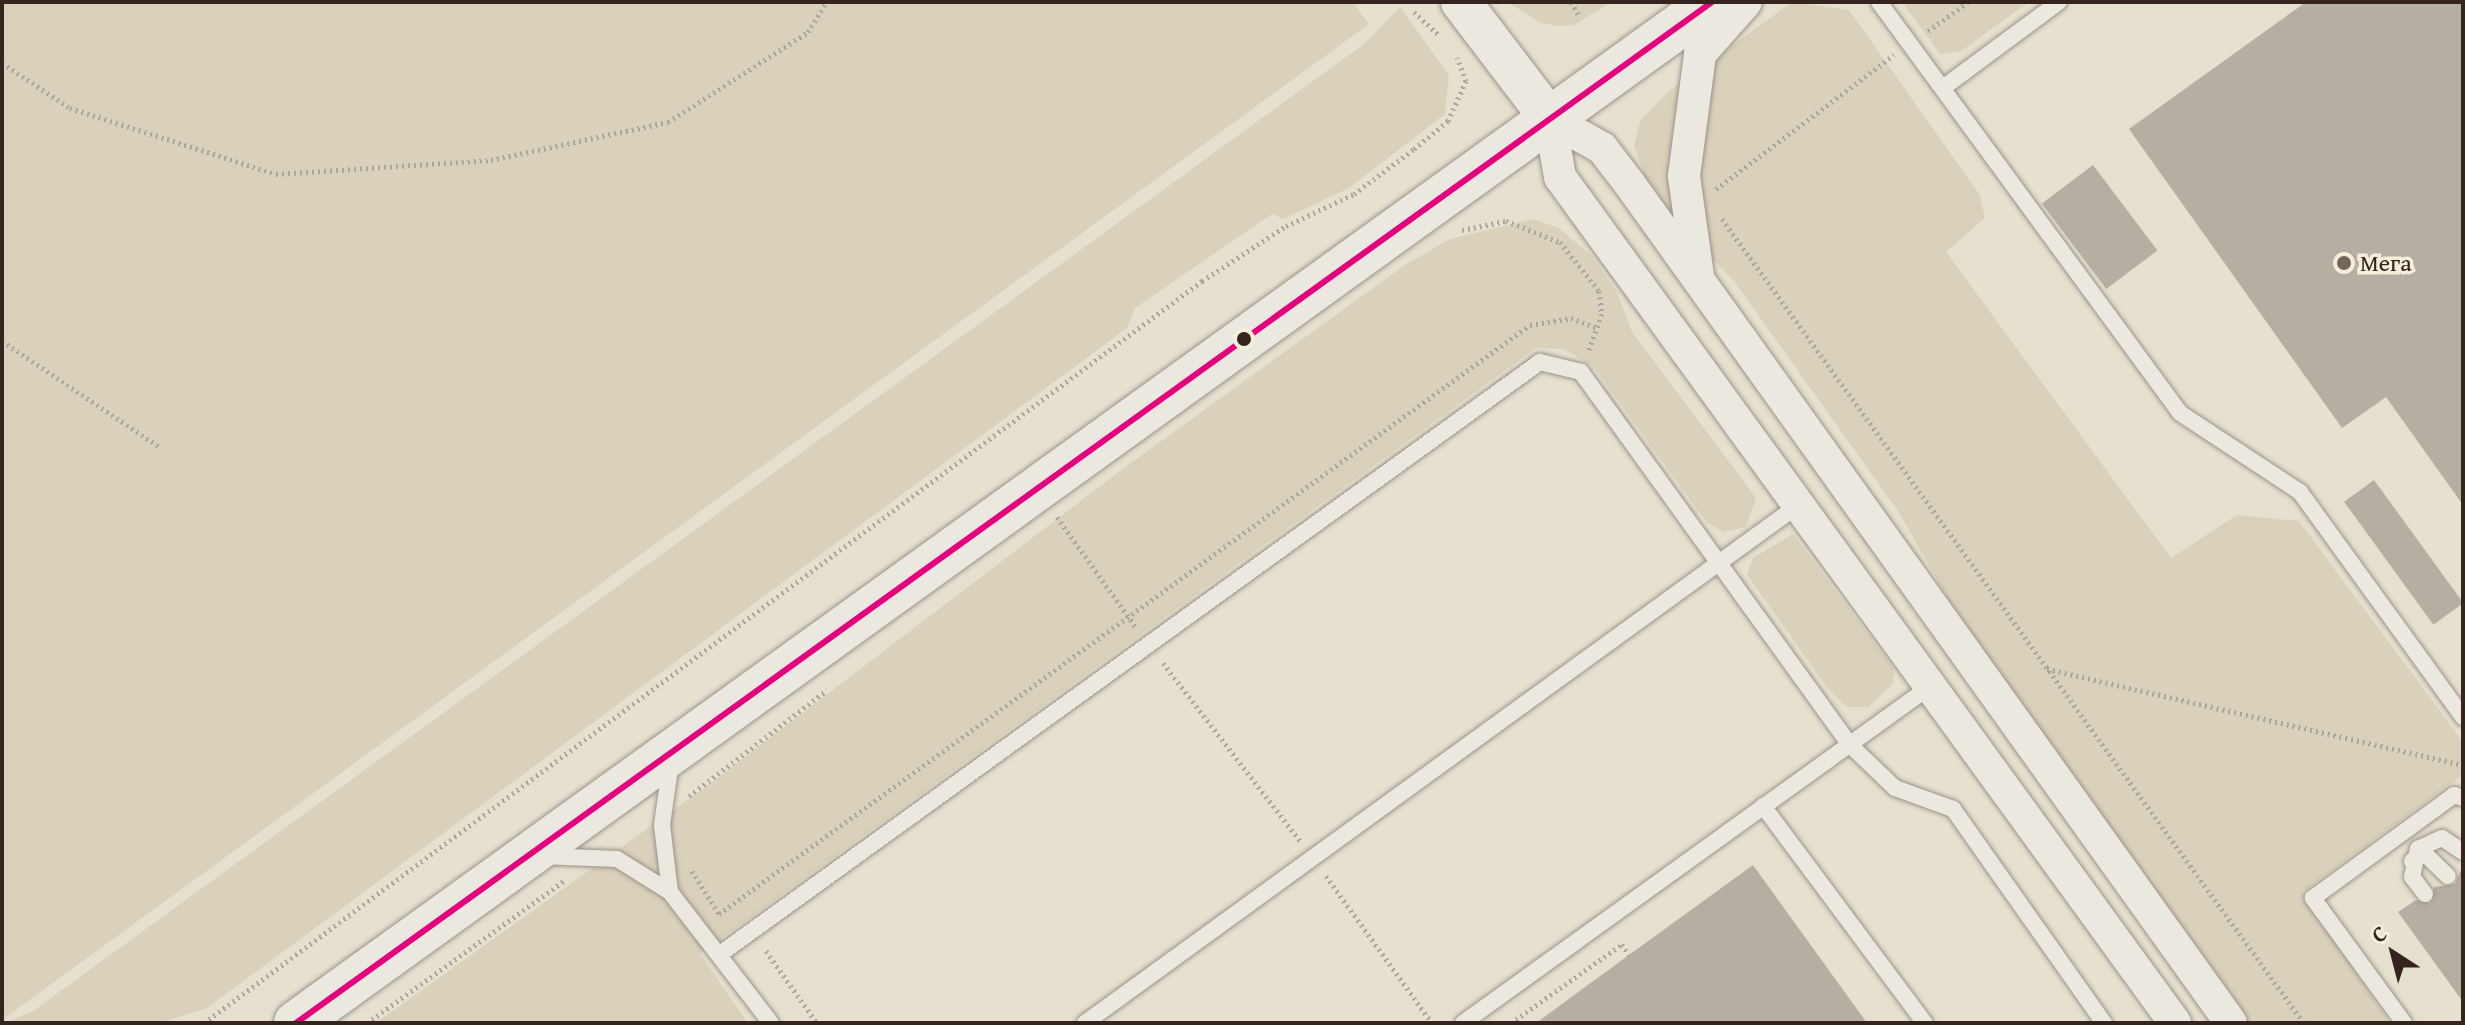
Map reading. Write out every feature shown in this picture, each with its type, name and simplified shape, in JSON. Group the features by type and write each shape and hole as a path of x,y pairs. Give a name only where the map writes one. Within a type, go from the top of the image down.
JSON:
{"main road":[{"path":"300,1021 1712,2"}],"street":[{"path":"1461,2 1550,119 1602,148 2231,1023"},
{"path":"1699,283 1685,145 1700,54 1746,2"},
{"path":"1550,119 1560,177 1928,688 2175,1023"}],"lane":[{"path":"1879,2 2180,413 2300,492 2463,717"},
{"path":"1944,87 2059,2"},
{"path":"720,954 1540,362 1581,372 1849,744 1895,788 1953,809 2104,1023"},
{"path":"1085,1023 1797,506"},
{"path":"1463,1023 1928,688"},
{"path":"670,892 662,825 672,751"},
{"path":"2404,1023 2313,898 2454,795 2463,798"},
{"path":"1763,806 1925,1023"},
{"path":"2425,894 2412,877 2412,861 2429,841 2442,838 2463,852"},
{"path":"2412,861 2424,853 2448,876"},
{"path":"528,856 617,859 670,892 771,1023"}],"path":[{"path":"2,63 70,108 276,174 491,160 668,122 808,32 827,2"},
{"path":"1571,2 1579,16"},
{"path":"1705,184 1706,197 1968,2"},
{"path":"1414,12 1443,39"},
{"path":"204,1023 1202,281 1286,226 1354,194 1414,149 1448,121 1466,81 1453,48"},
{"path":"1715,210 2304,1023"},
{"path":"1449,235 1506,221 1560,242 1599,291 1597,328 1581,372"},
{"path":"688,864 719,914 1530,325 1571,318 1597,328"},
{"path":"2,341 160,447"},
{"path":"1042,522 1067,504"},
{"path":"1055,513 1432,1023"},
{"path":"2046,669 2463,765"},
{"path":"662,825 699,783 838,681"},
{"path":"367,1023 570,876 617,859"},
{"path":"1511,1023 1622,944 1629,955"},
{"path":"766,951 817,1023"}],"shaded area":[{"path":"2,2 1353,2 1369,24 2,1020"},
{"path":"1508,2 1611,2 1574,25 1559,26 1540,23"},
{"path":"1792,2 1849,10 1980,195 1985,218 1946,252 2171,558 2237,515 2299,521 2463,742 2463,775 2302,892 2390,1023 2249,1023 1969,635 1898,511 1734,281 1653,198 1634,146 1640,121 1668,92"},
{"path":"1902,2 2029,2 1961,51 1940,54"},
{"path":"1400,7 1449,75 1445,114 1349,188 1283,219 1272,214 1135,308 1127,328 207,1008 159,1023 10,1021 33,1011 1364,44"},
{"path":"1533,219 1559,228 1592,256 1617,292 1632,332 1756,498 1746,527 1724,532 1707,523 1593,366 1563,349 1536,348 700,954 748,1023 376,1023 707,786 1124,468 1405,265 1450,239"},
{"path":"1793,534 1894,669 1893,684 1868,707 1847,707 1829,690 1747,575 1753,558"}],"building":[{"name":"Мега","path":"2306,2 2463,2 2463,505 2386,397 2342,428 2129,129"},
{"path":"2093,165 2157,250 2106,289 2042,204"},
{"path":"2374,480 2463,602 2433,625 2344,502"},
{"path":"1753,865 1867,1023 1536,1023 1629,955"},
{"path":"2463,865 2463,1002 2398,912 2416,900 2431,903 2434,887 2455,884"}],"transit line":[{"path":"296,1023 1712,2"}],"place":[{"name":"Мега","path":"2344,263"}]}
